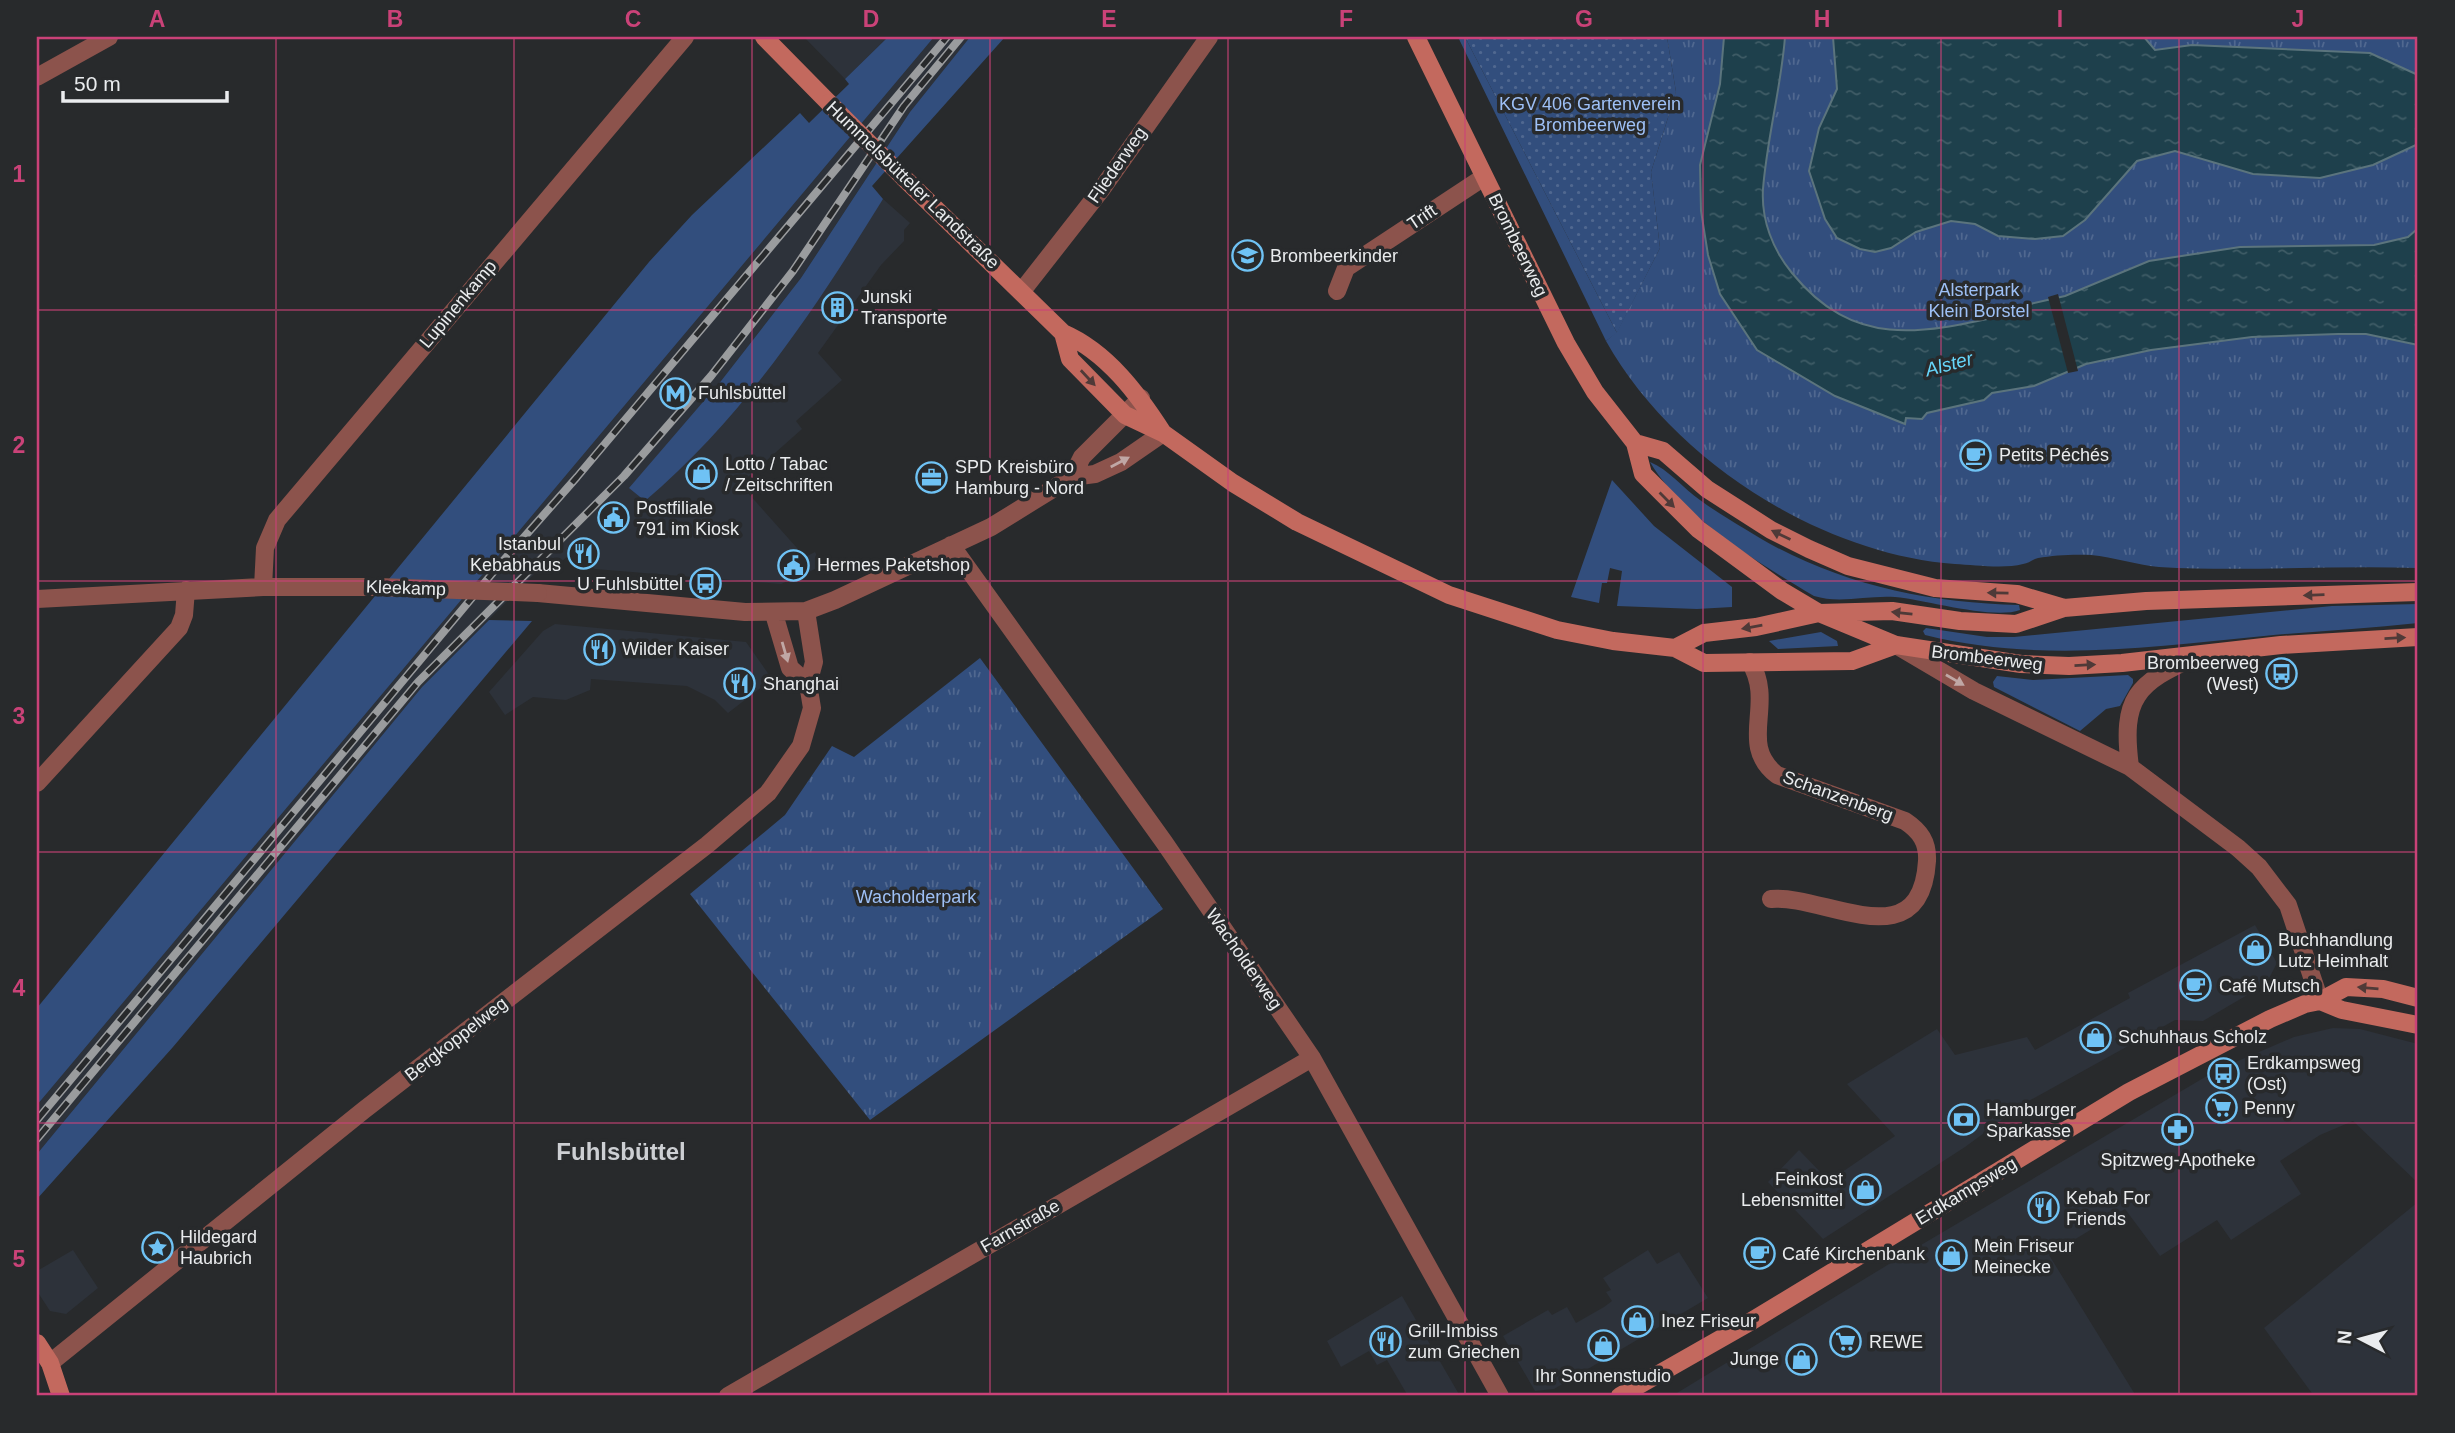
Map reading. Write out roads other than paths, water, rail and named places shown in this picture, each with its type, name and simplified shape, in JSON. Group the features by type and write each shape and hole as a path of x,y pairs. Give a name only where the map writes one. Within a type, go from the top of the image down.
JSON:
{"main road":[{"name":"Hummelsbütteler Landstraße","path":"764,37 1063,333 1086,343 1141,398 1163,433"},
{"name":"Brombeerweg","path":"1416,37 1566,343 1595,392 1635,443 1643,474 1666,499 1740,561 1819,612 1896,645 1970,658 2069,666 2418,637"},
{"name":"Hummelsbütteler Landstraße","path":"1063,333 1070,359 1125,415 1163,433 1233,483 1297,522 1449,595 1557,630 1613,641 1675,648 1704,663 1852,661 1896,645"},
{"path":"1635,443 1662,451 1707,489 1771,530 1848,566 1935,588 2017,594 2064,608"},
{"path":"1675,648 1704,633 1756,627 1819,612 1892,611 1987,624 2016,624 2064,608 2146,601 2418,592"},
{"name":"Erdkampsweg","path":"1620,1396 1750,1322 2129,1092 2289,1010 2320,1002 2346,987 2383,989 2418,998"},
{"path":"2320,1002 2342,1010 2418,1025"},
{"path":"37,1343 50,1363 61,1396"}],"street":[{"path":"37,77 109,37"},
{"name":"Lupinenkamp","path":"263,587 265,548 277,520 685,37"},
{"name":"Fliederweg","path":"1022,291 1101,190 1209,37"},
{"name":"Trift","path":"1337,291 1346,268 1484,177"},
{"path":"1072,477 1082,457 1141,398"},
{"path":"808,684 790,668 774,614 806,611 835,600 1012,516 1072,477 1096,474 1114,466 1163,433"},
{"name":"Wacholderweg","path":"951,545 1164,842 1312,1058 1500,1396"},
{"name":"Kleekamp","path":"37,599 263,587 379,587 538,593 774,614"},
{"path":"37,783 179,628 184,615 186,590"},
{"name":"Bergkoppelweg","path":"50,1363 364,1110 707,845 768,793 801,746 812,708 808,684 814,662 806,611"},
{"path":"1896,645 1974,691 2130,767 2229,840 2276,886 2297,928 2320,1002"},
{"path":"2130,767 2126,726 2132,704 2146,684 2163,671 2205,653"},
{"name":"Schanzenberg","path":"1750,662 1758,675 1762,694 1757,741 1765,766 1777,775 1905,821 1917,829 1925,842 1927,856 1922,888 1903,911 1885,916 1866,918 1803,900 1770,899"},
{"name":"Farnstraße","path":"728,1396 1312,1058"}],"water":[{"name":"Alster","path":"1724,37 1785,37 1763,189 1766,223 1774,244 1792,273 1815,297 1839,314 1864,325 1890,330 1945,327 2005,315 2004,310 2065,296 2149,261 2240,247 2374,245 2408,237 2416,230 2418,219 2418,345 2366,334 2338,334 2252,337 2151,350 2086,364 2034,386 1992,393 1984,400 1927,413 1922,419 1906,418 1905,424 1835,396 1757,350 1720,294 1708,255 1701,211 1700,165 1720,84"},
{"path":"1833,37 2144,37 2155,50 2192,45 2370,53 2418,75 2418,136 2416,145 2373,165 2320,178 2253,174 2175,151 2137,161 2085,220 2063,236 2035,239 1998,236 1975,224 1951,221 1916,232 1891,248 1875,252 1860,249 1837,238 1825,219 1809,171 1819,128 1837,89"}],"railway":[{"path":"37,1120 496,569 577,477 947,37"},
{"path":"37,1139 418,682 624,476 711,376 793,271 904,106 961,37"}],"place":[{"name":"Brombeerkinder","path":"1247,256"},
{"name":"Junski Transporte","path":"838,307"},
{"name":"Fuhlsbüttel","path":"675,393"},
{"name":"Petits Péchés","path":"1976,455"},
{"name":"Lotto / Tabac / Zeitschriften","path":"702,474"},
{"name":"SPD Kreisbüro Hamburg - Nord","path":"932,477"},
{"name":"Postfiliale 791 im Kiosk","path":"613,518"},
{"name":"Istanbul Kebabhaus","path":"584,554"},
{"name":"Hermes Paketshop","path":"794,565"},
{"name":"U Fuhlsbüttel","path":"706,584"},
{"name":"Wilder Kaiser","path":"599,649"},
{"name":"Brombeerweg (West)","path":"2282,673"},
{"name":"Shanghai","path":"740,684"},
{"name":"Buchhandlung Lutz Heimhalt","path":"2255,950"},
{"name":"Café Mutsch","path":"2196,986"},
{"name":"Schuhhaus Scholz","path":"2095,1037"},
{"name":"Erdkampsweg (Ost)","path":"2224,1073"},
{"name":"Penny","path":"2221,1108"},
{"name":"Hamburger Sparkasse","path":"1963,1120"},
{"name":"Spitzweg-Apotheke","path":"2178,1130"},
{"name":"Feinkost Lebensmittel","path":"1866,1189"},
{"name":"Kebab For Friends","path":"2043,1208"},
{"name":"Hildegard Haubrich","path":"157,1247"},
{"name":"Café Kirchenbank","path":"1759,1254"},
{"name":"Mein Friseur Meinecke","path":"1951,1256"},
{"name":"Inez Friseur","path":"1638,1321"},
{"name":"Grill-Imbiss zum Griechen","path":"1385,1341"},
{"name":"REWE","path":"1846,1342"},
{"name":"Ihr Sonnenstudio","path":"1603,1346"},
{"name":"Junge","path":"1802,1359"}],"district":[{"name":"Fuhlsbüttel","path":"621,1151"}],"park label":[{"name":"KGV 406 Gartenverein Brombeerweg","path":"1590,114"},
{"name":"Alsterpark Klein Borstel","path":"1979,300"},
{"name":"Wacholderpark","path":"916,897"}]}
